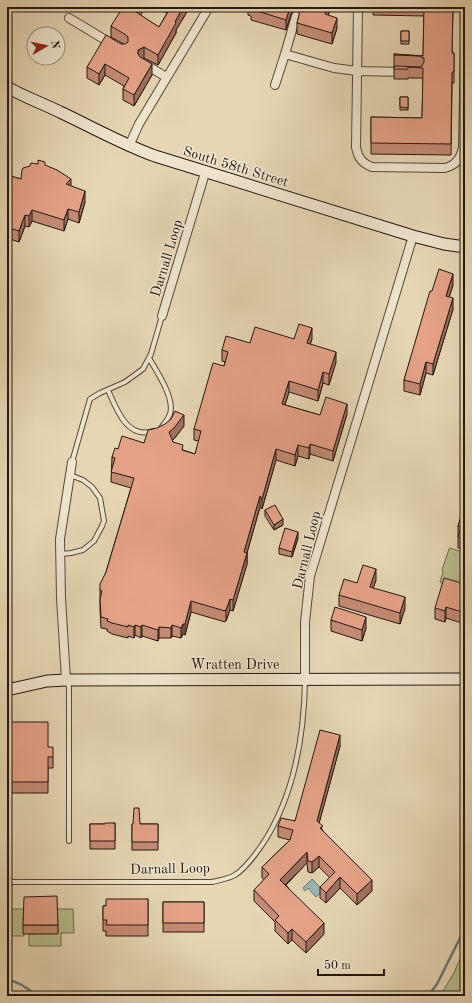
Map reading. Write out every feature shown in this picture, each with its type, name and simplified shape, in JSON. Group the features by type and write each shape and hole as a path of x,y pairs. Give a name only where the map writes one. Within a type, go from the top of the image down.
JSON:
{"street":[{"path":"129,146 139,124 208,7"},
{"path":"358,7 356,147 360,160 365,164 379,167 445,168 452,166 457,162 461,156 463,148 465,42"},
{"path":"276,85 296,16"},
{"path":"69,18 117,46"},
{"path":"285,54 334,68 357,72 412,72"},
{"path":"143,63 166,77"},
{"name":"South 58th Street","path":"7,87 129,146 155,156 412,236 444,244 465,247"},
{"name":"Darnall Loop","path":"162,316 205,172"},
{"name":"Darnall Loop","path":"305,679 305,622 310,576 412,236"},
{"name":"Darnall Loop","path":"66,680 61,598 60,539 72,462"},
{"name":"Wratten Drive","path":"7,690 47,681 66,680 465,679"}],"lane":[{"name":"Darnall Loop","path":"72,462 90,399 125,382 143,369 149,358 162,316"},
{"path":"108,390 125,424 132,430 150,432 159,429 170,415 170,406 165,389 149,358"},
{"path":"60,554 83,550 94,541 104,521 100,498 92,487 83,480 70,475"},
{"name":"Darnall Loop","path":"7,882 212,882 225,879 236,874 256,853 271,832 278,818 295,768 300,746 304,713 305,679"},
{"name":"Darnall Loop","path":"66,680 69,687 69,841"}],"green space":[{"path":"450,548 465,553 465,590 441,583 440,581 443,573 442,570"},
{"path":"8,909 24,909 24,936 9,936"},
{"path":"57,909 73,909 74,933 61,933 61,946 29,946 29,934 58,933"},
{"path":"465,947 465,996 440,996 454,973"}],"water":[{"path":"312,879 323,890 316,897 308,888 305,891 303,888"}],"building":[{"path":"123,7 139,7 136,12 159,27 171,7 183,7 158,55 144,47 138,50 140,57 152,64 134,95 123,89 129,78 105,64 99,74 87,67 106,35 121,44 128,42 128,37 126,35 111,26"},
{"path":"251,7 290,7 286,20 251,9"},
{"path":"301,7 327,7 325,14 337,18 332,33 297,23"},
{"path":"424,7 453,7 452,53 454,53 454,72 452,72 451,144 371,143 371,117 422,118 423,68 408,67 408,69 394,69 394,66 419,67 422,66 424,58 419,56 394,54 423,56"},
{"path":"401,31 409,31 409,41 401,41"},
{"path":"400,97 408,97 408,108 400,107"},
{"path":"38,160 45,162 45,165 57,170 71,179 66,184 85,191 79,212 68,209 64,220 32,210 29,216 25,215 19,231 7,227 7,175 21,179 23,168 30,166 31,163 38,164"},
{"path":"439,269 453,274 446,296 453,298 433,364 426,362 420,384 404,380 430,291 432,291"},
{"path":"299,324 312,328 307,343 336,352 329,374 323,372 318,390 289,381 282,404 320,415 326,397 347,404 333,451 310,444 309,448 298,445 295,455 276,449 262,499 260,496 244,552 247,553 233,600 230,599 225,611 191,601 185,624 183,624 181,628 172,625 171,628 159,627 158,630 142,625 141,627 135,625 134,627 128,625 128,627 107,621 108,619 101,617 100,599 102,591 100,590 100,584 106,572 134,478 111,472 115,458 112,457 115,448 118,449 122,436 144,443 148,430 165,424 171,419 175,411 184,415 169,432 173,442 183,445 182,450 195,454 201,431 194,429 213,363 224,366 228,352 222,350 226,336 250,343 255,327 294,339"},
{"path":"465,504 465,539 458,537 461,527 458,526"},
{"path":"275,505 283,519 274,525 265,510"},
{"path":"285,528 298,532 292,552 279,548"},
{"path":"363,565 376,569 370,587 405,597 400,613 339,595 344,579 357,583"},
{"path":"444,578 465,584 465,613 446,607 445,611 435,608"},
{"path":"335,607 366,617 362,630 331,620"},
{"path":"7,722 48,722 48,747 53,747 53,757 48,757 48,782 7,782"},
{"path":"320,730 340,735 317,821 323,826 320,828 372,880 357,894 340,877 326,893 320,887 335,872 319,856 312,862 308,861 307,852 280,880 324,923 306,942 292,929 288,933 275,920 279,916 254,890 269,874 262,867 290,840 293,830 278,826 281,818 295,821"},
{"path":"134,808 139,808 140,824 158,824 158,842 132,842"},
{"path":"115,823 115,841 90,841 90,824"},
{"path":"57,896 58,925 23,925 24,897"},
{"path":"106,899 148,899 148,925 106,925 107,920 103,920 103,906 106,906"},
{"path":"163,902 204,902 204,923 163,923"}],"waterway":[{"path":"428,996 437,984 465,928"},
{"path":"7,980 27,988 37,996"}]}
